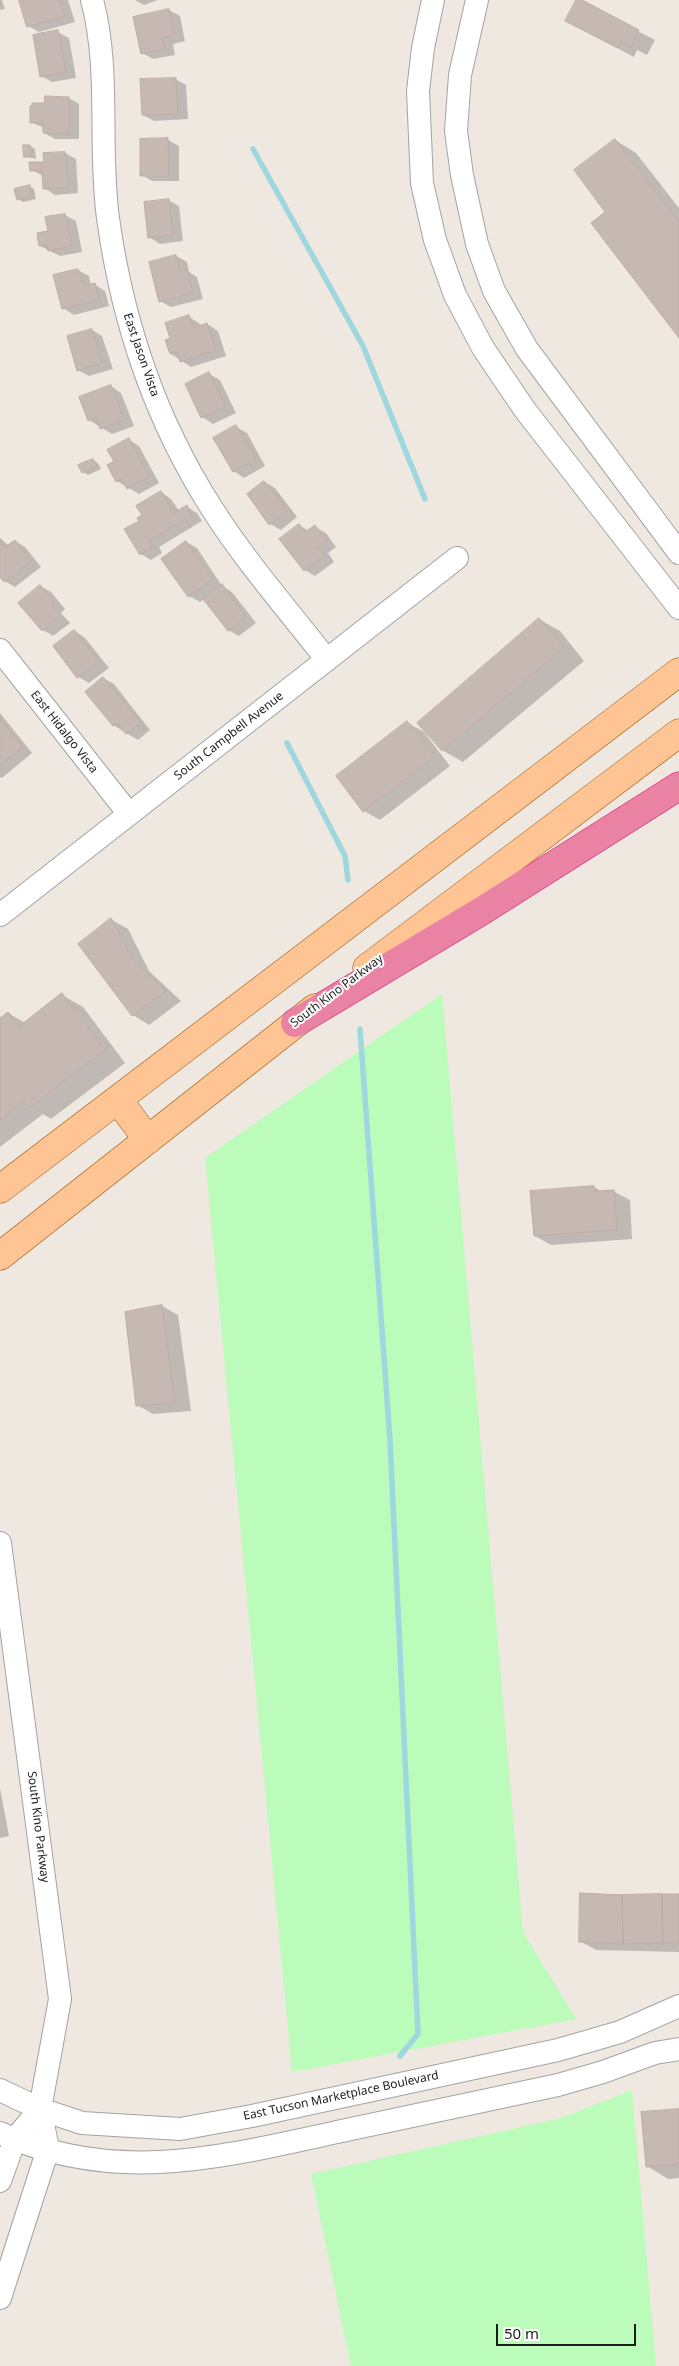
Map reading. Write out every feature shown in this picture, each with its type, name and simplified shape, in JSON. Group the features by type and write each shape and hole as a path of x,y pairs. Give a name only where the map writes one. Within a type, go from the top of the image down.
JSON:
{"highway":[{"path":"295,1023 480,912 679,786"}],"main road":[{"path":"0,1189 679,672"},
{"name":"South Kino Parkway","path":"0,1256 295,1023 679,733"},
{"path":"118,1100 148,1140"}],"street":[{"name":"East Jason Vista","path":"92,0 102,46 104,173 108,216 124,305 136,349 176,444 211,508 327,660"},
{"path":"433,0 423,48 418,92 422,183 435,240 455,295 483,348 525,410 679,608"},
{"path":"477,0 460,75 456,131 462,175 477,244 494,291 527,349 679,553"},
{"name":"South Campbell Avenue","path":"0,915 457,558"},
{"name":"East Hidalgo Vista","path":"0,650 129,814"},
{"name":"South Kino Parkway","path":"0,1543 60,1999 40,2109"},
{"name":"East Tucson Marketplace Boulevard","path":"0,2090 40,2109 82,2123 180,2129 252,2116 558,2050 620,2032 679,2006"},
{"path":"7,2136 71,2156 126,2164 194,2161 558,2085 603,2072 654,2053 679,2049"},
{"path":"0,2182 7,2136 40,2109 48,2149 0,2298"}],"green space":[{"path":"442,994 523,1932 576,2019 292,2072 205,1158"},
{"path":"632,2090 656,2366 351,2366 311,2174 561,2118"}],"building":[{"path":"19,0 60,0 65,16 27,27"},
{"path":"576,0 582,0 639,30 631,47 621,42 618,48 565,21"},
{"path":"169,9 175,35 163,38 165,49 141,54 133,17"},
{"path":"58,30 66,72 40,77 33,35"},
{"path":"176,78 178,114 142,115 140,79"},
{"path":"45,96 69,97 69,134 43,133 43,123 30,123 30,106 32,106 32,103 44,103"},
{"path":"168,138 169,176 140,176 140,139"},
{"path":"615,139 679,222 679,338 591,223 605,212 574,170"},
{"path":"23,145 30,145 31,157 24,157"},
{"path":"65,152 68,188 43,189 42,170 30,171 29,162 44,162 43,153"},
{"path":"30,185 32,197 17,200 14,189"},
{"path":"169,199 173,235 148,238 144,202"},
{"path":"65,214 72,246 48,251 47,245 39,246 37,233 48,231 45,217"},
{"path":"176,255 180,271 187,269 193,293 159,302 149,262"},
{"path":"78,269 83,286 95,283 99,300 62,309 53,275"},
{"path":"189,315 193,328 207,323 216,350 180,362 177,352 170,354 165,340 170,338 165,323"},
{"path":"92,329 102,363 77,371 67,336"},
{"path":"209,372 226,406 201,418 185,384"},
{"path":"111,385 124,420 100,429 96,418 88,421 79,397"},
{"path":"236,425 256,459 233,472 213,438"},
{"path":"129,438 149,477 127,489 122,479 116,482 107,465 114,461 107,450"},
{"path":"93,459 97,466 82,473 78,465"},
{"path":"264,481 287,510 269,525 247,494"},
{"path":"161,491 174,513 187,505 192,515 149,541 152,547 140,555 124,529 139,521 137,518 142,515 136,506"},
{"path":"299,524 305,532 315,525 327,541 318,547 324,556 304,571 279,539"},
{"path":"0,540 5,547 15,540 31,561 4,582 0,577"},
{"path":"186,541 213,579 188,597 161,559"},
{"path":"222,584 246,617 228,631 203,599"},
{"path":"40,585 55,603 51,606 60,616 42,631 18,603"},
{"path":"539,618 564,648 442,751 417,723"},
{"path":"74,630 99,661 77,678 53,646"},
{"path":"103,677 141,723 126,734 117,723 113,726 85,692"},
{"path":"0,719 23,747 0,765"},
{"path":"407,721 435,756 363,812 336,776"},
{"path":"111,918 133,960 166,991 132,1016 78,944"},
{"path":"62,993 105,1050 30,1108 24,1101 0,1120 0,1018 8,1012 19,1026"},
{"path":"594,1186 595,1191 614,1190 617,1230 534,1236 530,1191"},
{"path":"162,1305 175,1403 136,1406 125,1312"},
{"path":"580,1893 622,1895 623,1944 579,1942"},
{"path":"662,1894 663,1943 623,1944 622,1895"},
{"path":"662,1894 679,1894 679,1943 663,1943"},
{"path":"679,2109 679,2164 646,2167 641,2112"}],"waterway":[{"path":"253,149 363,346 425,499"},
{"path":"287,743 345,856 348,880"},
{"path":"360,1029 390,1440 418,2034 400,2056"}]}
